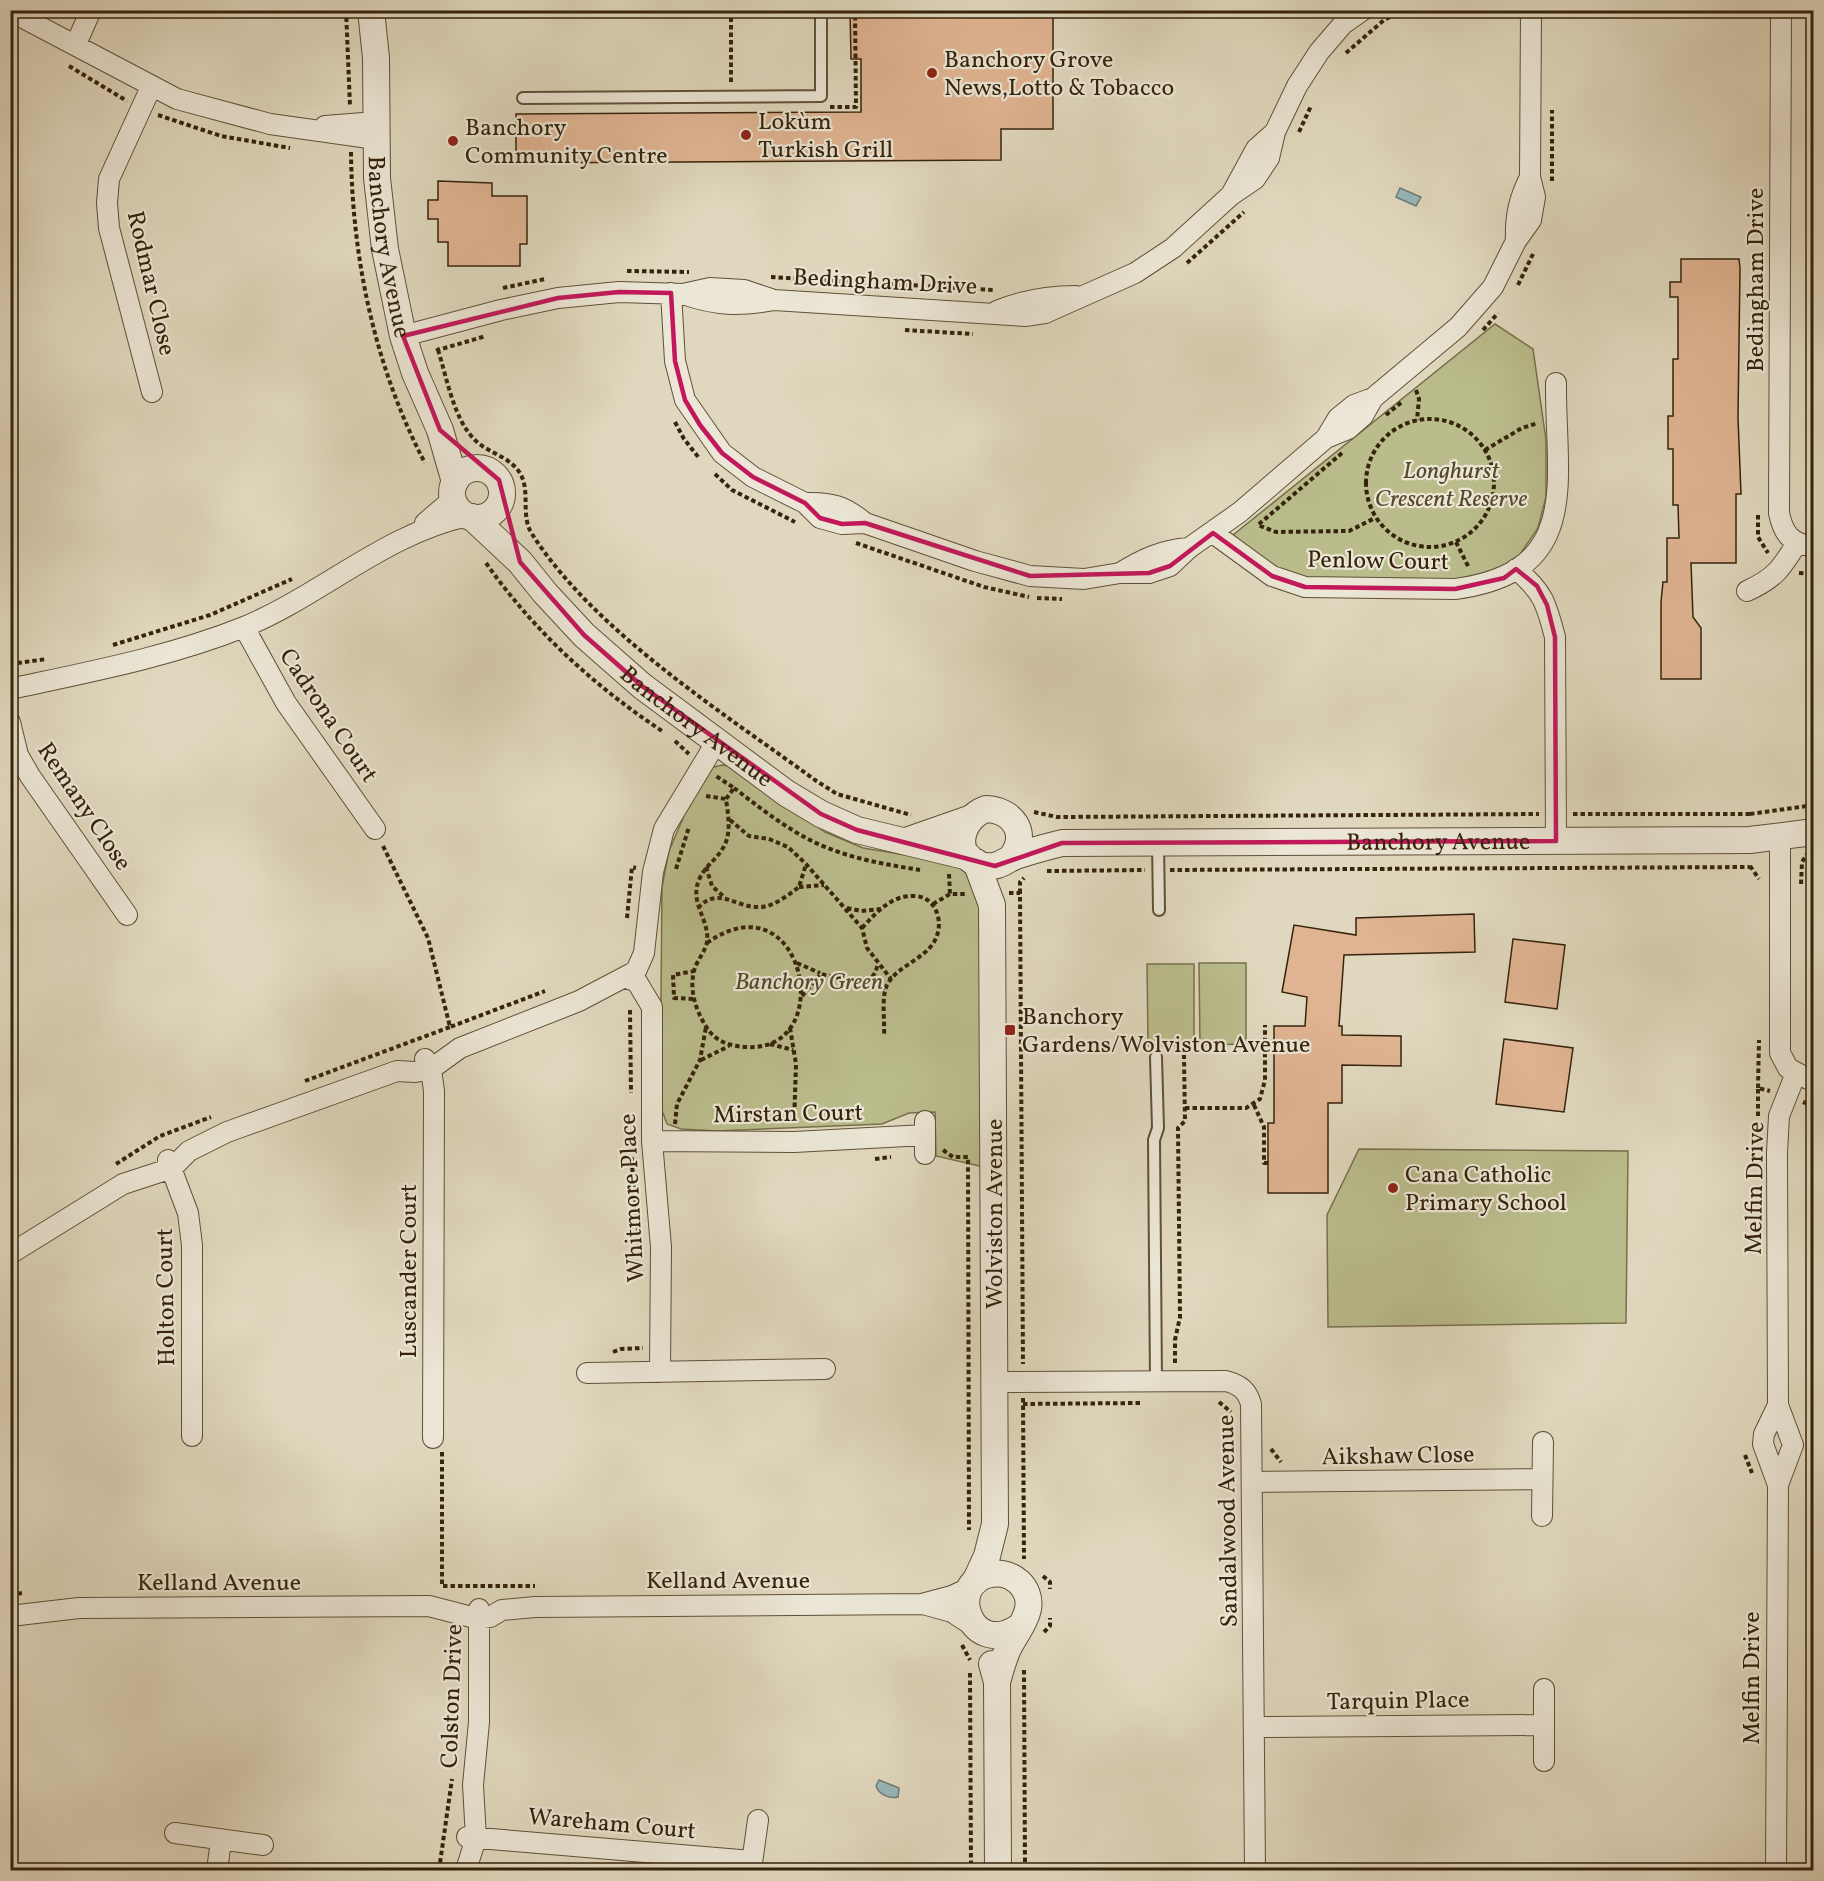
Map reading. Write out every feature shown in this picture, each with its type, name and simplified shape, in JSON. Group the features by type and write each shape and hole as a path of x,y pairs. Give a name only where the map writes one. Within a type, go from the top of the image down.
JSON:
{"street":[{"path":"10,10 151,87 215,111 270,123 308,128 376,130"},
{"path":"75,44 91,10"},
{"name":"Banchory Avenue","path":"371,10 376,58 376,130 385,249 403,336 415,374 440,430 462,503 520,562 544,593 584,635 642,686 786,793 821,814 857,830 972,860"},
{"name":"Banchory Avenue","path":"376,58 382,10"},
{"name":"Bedingham Drive","path":"403,336 501,310 558,298 619,292 677,293 710,288 744,290 774,300 992,313 1022,301 1048,296 1078,296 1145,266 1202,225 1230,196 1255,179 1269,158 1275,132 1297,86 1319,52 1343,24 1363,10"},
{"path":"677,293 675,361 685,400 700,425 722,453 753,477 805,503 829,502 848,509 865,523 975,561 1030,576 1084,579 1120,573 1143,558 1166,550 1189,548 1213,533 1326,438 1348,429 1363,416 1373,398 1458,327 1493,287 1516,240 1515,219 1519,200 1530,177 1531,10"},
{"name":"Bedingham Drive","path":"1746,591 1768,581 1805,544 1788,537 1782,527 1779,513 1781,10"},
{"name":"Rodmar Close","path":"151,87 109,179 107,203 109,228 152,392"},
{"name":"Penlow Court","path":"1213,533 1272,576 1305,587 1455,589 1478,586 1504,578 1533,559 1552,528 1558,491 1556,383"},
{"name":"Banchory Avenue","path":"440,430 482,468"},
{"path":"482,468 499,480 502,487 501,502 492,513 462,503 466,470 482,468"},
{"name":"Banchory Avenue","path":"501,502 520,562"},
{"path":"10,689 137,662 244,627 317,590 462,503"},
{"path":"1516,569 1537,586 1547,605 1555,637 1556,841"},
{"name":"Cadrona Court","path":"244,627 286,703 375,829"},
{"name":"Remany Close","path":"10,722 18,755 30,776 127,915"},
{"path":"10,1254 123,1184 129,1173 142,1165 170,1164 190,1139 227,1132 365,1081 384,1066 426,1066 455,1040 489,1035 632,982 640,963 650,922 653,872 664,829 717,741"},
{"path":"906,841 969,819 986,809 1019,813 1020,838 1017,863 995,866 972,860 962,839 963,829 969,819"},
{"name":"Banchory Avenue","path":"1019,813 1062,843"},
{"name":"Banchory Avenue","path":"1017,863 1062,843 1780,838 1814,832"},
{"name":"Melfin Drive","path":"1776,1870 1778,1485 1793,1445 1778,1405 1778,1135 1779,1116 1805,1078 1783,1061 1779,1043 1780,838"},
{"name":"Wolviston Avenue","path":"972,860 999,896"},
{"name":"Wolviston Avenue","path":"973,1584 987,1556 995,1524 994,1382 999,896 1017,863"},
{"name":"Whitmore Place","path":"632,982 653,1023 652,1141 661,1247 660,1372"},
{"name":"Luscander Court","path":"426,1066 434,1091 433,1438"},
{"name":"Mirstan Court","path":"652,1141 794,1142 925,1139"},
{"name":"Holton Court","path":"170,1164 188,1213 192,1245 192,1436"},
{"path":"587,1373 825,1369"},
{"name":"Sandalwood Avenue","path":"994,1382 1226,1381 1248,1393 1251,1404 1254,1482 1255,1870"},
{"name":"Melfin Drive","path":"1778,1405 1764,1434 1762,1444 1778,1485"},
{"path":"1542,1516 1543,1442"},
{"name":"Aikshaw Close","path":"1254,1482 1542,1479"},
{"name":"Wolviston Avenue","path":"995,1524 1014,1554 1018,1581"},
{"path":"997,1682 972,1634 965,1603 973,1584 983,1576 1001,1573 1018,1581 1028,1598 1028,1609 997,1682 998,1870"},
{"name":"Kelland Avenue","path":"10,1616 79,1608 436,1595 479,1614 500,1600 516,1600 535,1606 922,1604 952,1596 973,1584"},
{"name":"Kelland Avenue","path":"922,1604 951,1612 972,1634"},
{"name":"Colston Drive","path":"465,1870 472,1837 465,1801 474,1785 479,1722 479,1614"},
{"path":"972,1634 1001,1635 1019,1627"},
{"path":"1544,1689 1544,1761"},
{"name":"Tarquin Place","path":"1254,1727 1543,1725"},
{"name":"Wareham Court","path":"472,1837 752,1866 758,1820"},
{"path":"175,1833 263,1845"},
{"name":"Colston Drive","path":"456,1870 472,1837"},
{"path":"217,1870 221,1841"}],"lane":[{"path":"523,98 821,96 821,10"},
{"path":"1158,842 1159,910"},
{"path":"1156,1057 1158,1128 1154,1140 1156,1382"}],"path":[{"path":"346,10 354,227 362,278 395,395 426,466"},
{"path":"731,10 731,97"},
{"path":"1344,55 1384,20 1403,10"},
{"path":"1297,134 1312,105"},
{"path":"1185,265 1236,221 1250,204"},
{"path":"896,329 960,334 983,333"},
{"path":"438,350 466,430 477,443 506,458 519,473 525,495 525,519 531,532 579,592 610,623 658,663 822,785 837,794 872,806 922,816"},
{"path":"1416,390 1419,399 1417,420"},
{"path":"1485,450 1522,428 1556,417"},
{"path":"1437,419 1456,424 1473,435 1485,450 1493,470 1494,492 1487,513 1474,530 1456,542 1438,547 1420,547 1402,542 1386,532 1375,518 1366,498 1365,478 1370,458 1389,434 1398,427 1417,420 1437,419"},
{"path":"674,420 684,439 701,460"},
{"path":"707,467 732,490 802,525"},
{"path":"1229,546 1267,518"},
{"path":"1257,525 1276,532 1349,531 1375,518"},
{"path":"1456,542 1478,586"},
{"path":"854,543 1019,596 1071,599"},
{"path":"484,559 535,626 577,667 665,733"},
{"path":"108,646 210,615 296,577"},
{"path":"10,664 52,659"},
{"path":"673,738 701,766 734,788 726,799 729,819 723,848 706,867 698,882 696,898 707,943"},
{"path":"712,785 718,778"},
{"path":"700,804 709,790"},
{"path":"705,796 726,799"},
{"path":"1019,813 1034,812 1058,817 1750,814"},
{"path":"729,819 749,836 769,839 788,847 806,864 847,908 862,928 867,948 891,979"},
{"path":"627,921 632,867 674,876 691,821"},
{"path":"375,829 428,938 450,1027 555,988"},
{"path":"1801,886 1802,862 1806,855 1814,853"},
{"path":"933,904 950,894 999,896 1020,882 1017,863"},
{"path":"799,887 806,864"},
{"path":"706,867 712,886 723,897"},
{"path":"1042,872 1750,867"},
{"path":"698,909 705,901 723,897 760,907 776,902 799,887 813,884 825,886"},
{"path":"862,928 881,909 895,899 906,896 921,896 933,904 939,918 935,941 925,953 891,979 885,988 885,1035"},
{"path":"999,896 1023,1382"},
{"path":"847,908 861,911 881,909"},
{"path":"794,1050 770,1044 754,1047 731,1045 718,1039 706,1027 693,999 694,971 707,943 729,929 751,927 773,933 790,948 797,963 802,996"},
{"path":"705,930 719,934"},
{"path":"797,963 821,974 885,988"},
{"path":"867,984 875,973 878,963"},
{"path":"693,999 674,998 673,975 694,971"},
{"path":"770,1044 790,1028 802,996 821,974"},
{"path":"1185,1108 1246,1108 1254,1105 1264,1091 1265,1025"},
{"path":"674,1140 677,1104 700,1060 706,1027"},
{"path":"790,1028 796,1064 794,1142"},
{"path":"700,1060 731,1045"},
{"path":"1175,1368 1175,1340 1180,1317 1178,1128 1185,1120 1184,1055"},
{"path":"1254,1105 1264,1127 1264,1163 1268,1163"},
{"path":"863,1159 887,1159 925,1139 953,1157 968,1157 969,1532"},
{"path":"640,1262 632,1166 654,1162"},
{"path":"641,1337 641,1348"},
{"path":"1202,1381 1202,1402 1221,1402 1231,1412 1232,1436 1271,1436 1272,1452 1281,1462 1293,1462"},
{"path":"1023,1404 1143,1403"},
{"path":"433,1438 442,1449 436,1595"},
{"path":"10,1594 32,1592"},
{"path":"971,1870 970,1660 972,1634"},
{"path":"439,1870 453,1774"}],"highlighted area":[{"path":"619,292 671,293 675,361 685,400 700,425 722,453 753,477 805,503 820,518 842,524 865,523 1030,576 1149,573 1170,566 1213,533 1272,576 1305,587 1455,589 1504,578 1516,569 1537,586 1547,605 1555,637 1556,841 1062,843 995,866 857,830 821,814 642,686 584,635 520,562 499,480 440,430 403,336 558,298"}],"green space":[{"name":"Longhurst Crescent Reserve","path":"1495,324 1533,349 1546,440 1546,497 1538,528 1519,556 1494,574 1459,579 1303,579 1273,567 1233,535"},
{"name":"Banchory Green","path":"722,765 736,767 825,832 863,848 961,864 984,906 984,1167 936,1156 935,1112 909,1113 882,1124 716,1131 681,1129 667,1124 660,1105 662,887 669,851 695,790 710,768"},
{"path":"1199,963 1246,963 1246,1044 1200,1045"},
{"path":"1147,964 1194,964 1194,1045 1148,1046"},
{"path":"1359,1149 1628,1151 1626,1323 1328,1327 1327,1215"}],"water":[{"path":"1400,188 1421,197 1416,206 1396,197"},
{"path":"879,1780 899,1788 898,1797 888,1797 882,1794 876,1786"}],"building":[{"path":"850,10 1053,10 1053,129 1001,129 1001,160 516,163 516,114 861,112 861,59 851,59"},
{"path":"438,181 492,183 492,196 527,196 527,244 520,244 520,266 448,266 448,242 438,242 438,219 428,219 428,200 438,200"},
{"path":"1681,259 1739,259 1738,418 1741,494 1736,494 1736,563 1691,563 1693,617 1701,628 1701,679 1661,679 1661,602 1663,582 1667,582 1667,538 1679,538 1678,505 1673,505 1673,449 1668,449 1668,416 1673,416 1673,359 1678,359 1678,297 1670,297 1670,282 1681,282"},
{"path":"1474,914 1475,952 1344,955 1339,1026 1342,1026 1342,1035 1401,1036 1401,1066 1342,1065 1342,1103 1328,1103 1328,1193 1268,1193 1268,1123 1274,1123 1274,1026 1305,1026 1307,997 1282,992 1294,925 1356,935 1356,918"},
{"path":"1513,939 1565,945 1557,1009 1505,1002"},
{"path":"1504,1039 1573,1048 1564,1112 1496,1104"}],"place":[{"name":"Banchory Grove News,Lotto & Tobacco","path":"932,73"},
{"name":"Lokùm Turkish Grill","path":"746,135"},
{"name":"Banchory Community Centre","path":"453,141"},
{"name":"Banchory Gardens/Wolviston Avenue","path":"1010,1030"},
{"name":"Cana Catholic Primary School","path":"1393,1188"}]}
